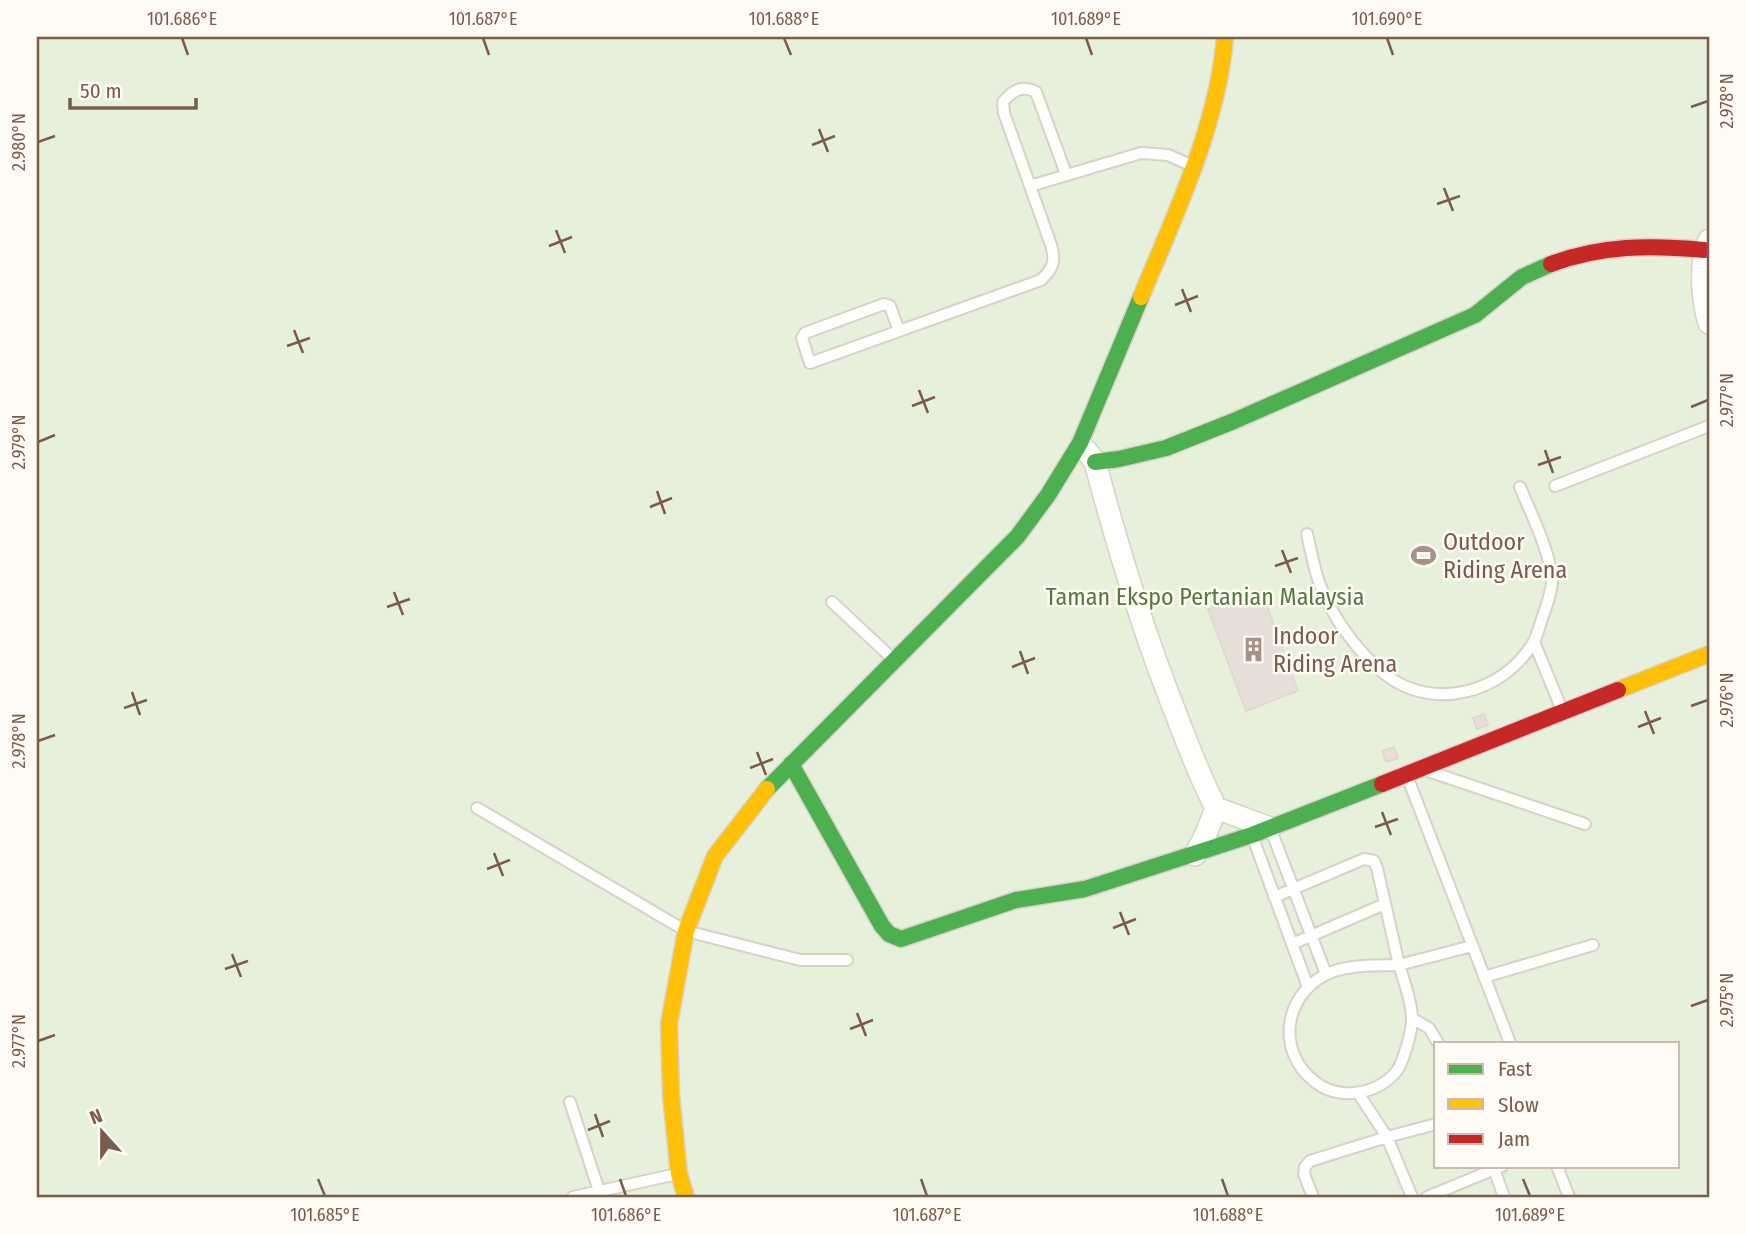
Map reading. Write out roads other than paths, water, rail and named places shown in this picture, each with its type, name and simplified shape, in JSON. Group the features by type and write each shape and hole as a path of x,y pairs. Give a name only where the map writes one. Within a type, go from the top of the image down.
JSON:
{"street":[{"path":"686,1197 679,1174 671,1095 669,1024 686,931 715,856 767,789 953,605 1017,537 1048,495 1080,443 1195,167 1223,61 1225,37"},
{"path":"1095,462 1116,461 1145,454 1234,420 1475,315 1518,280 1548,265 1616,245 1707,245 1703,304 1709,323"},
{"path":"1080,443 1095,462 1120,556 1163,682 1201,778 1216,808 1261,831"},
{"path":"791,764 881,926 889,934 901,939 1016,900 1085,889 1195,855 1709,654"},
{"path":"1195,855 1216,808"}],"lane":[{"path":"899,331 890,306 884,304 802,335 810,363 1041,280 1052,270 1055,257 1004,113 1003,102 1018,89 1027,88 1036,92 1066,174"},
{"path":"1030,186 1141,153 1168,155 1195,167"},
{"path":"1555,486 1709,426"},
{"path":"1307,534 1320,586 1336,616 1369,658 1401,685 1422,694 1449,696 1464,693 1506,673 1534,642 1547,605 1552,582 1548,561 1520,487"},
{"path":"832,602 895,661"},
{"path":"1534,642 1562,710"},
{"path":"1412,771 1585,824"},
{"path":"1412,771 1472,946 1510,1042"},
{"path":"477,808 686,931 800,960 847,960"},
{"path":"1261,831 1293,890 1326,974"},
{"path":"1261,831 1274,897 1308,986"},
{"path":"1274,897 1364,859 1374,861 1377,868 1399,965 1410,1000 1413,1019 1399,1070 1384,1084 1358,1093 1336,1092 1315,1083 1300,1068 1290,1048 1288,1026 1294,1004 1308,986 1326,974 1347,969 1399,965 1472,946"},
{"path":"1292,944 1385,904"},
{"path":"1484,977 1592,946"},
{"path":"1413,1019 1429,1028 1437,1042"},
{"path":"1358,1093 1387,1137 1412,1197"},
{"path":"570,1102 600,1194"},
{"path":"1313,1197 1304,1174 1310,1161 1434,1125"},
{"path":"1427,1197 1494,1168"},
{"path":"1496,1168 1504,1197"},
{"path":"1559,1168 1569,1197"},
{"path":"573,1197 600,1194 679,1174"}],"place":[{"name":"Outdoor Riding Arena","path":"1423,556"},
{"name":"Indoor Riding Arena","path":"1253,650"}],"park label":[{"name":"Taman Ekspo Pertanian Malaysia","path":"1205,597"}]}
